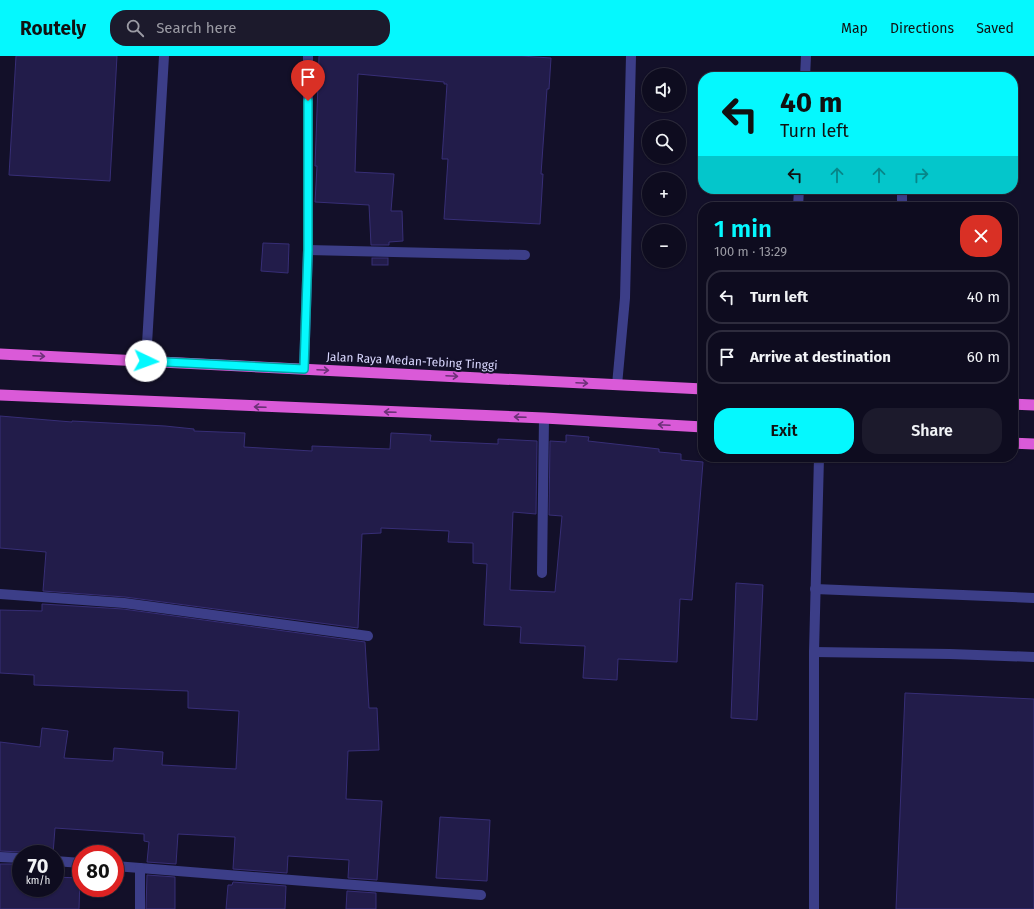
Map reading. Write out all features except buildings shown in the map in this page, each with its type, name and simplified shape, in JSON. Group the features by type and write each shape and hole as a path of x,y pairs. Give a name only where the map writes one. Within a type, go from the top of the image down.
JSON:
{"highway":[{"name":"Jalan Raya Medan-Tebing Tinggi","path":"0,354 698,389"},
{"path":"0,395 544,418 698,427"},
{"path":"1018,404 1034,405"},
{"path":"1018,443 1034,444"}],"street":[{"path":"146,361 164,56"},
{"path":"304,369 308,250 308,56"},
{"path":"617,385 625,298 631,56"},
{"path":"805,72 806,56"},
{"path":"308,250 525,255"},
{"path":"542,573 544,418"},
{"path":"814,909 814,652 819,462"},
{"path":"815,589 1034,598"},
{"path":"0,594 124,603 368,636"},
{"path":"814,652 1034,657"},
{"path":"0,856 12,857"},
{"path":"124,867 481,894"},
{"path":"140,868 140,909"}],"route":[{"path":"146,361 304,369 308,250 308,101"}]}
